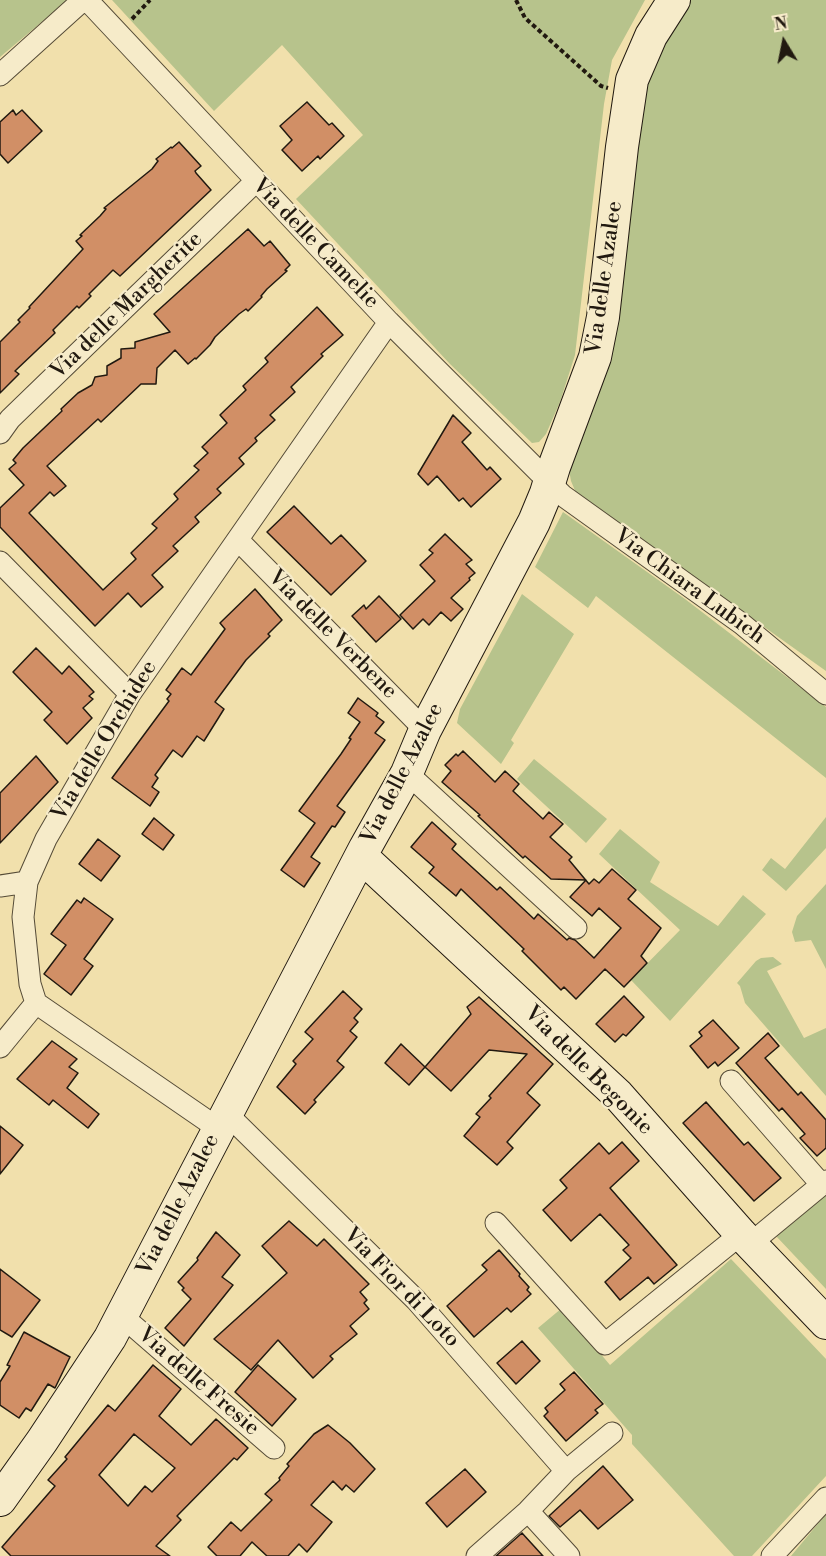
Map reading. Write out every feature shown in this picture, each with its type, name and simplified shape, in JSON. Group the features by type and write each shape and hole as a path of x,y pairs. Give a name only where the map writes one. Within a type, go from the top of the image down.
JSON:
{"street":[{"name":"Via delle Camelie","path":"85,0 119,33 255,182 389,322 549,483"},
{"path":"0,75 85,0"},
{"name":"Via delle Azalee","path":"0,1500 110,1338 407,773 425,730 534,522 595,357 603,318 629,93 638,63 651,36 674,0"},
{"name":"Via delle Margherite","path":"0,433 10,419 255,182"},
{"name":"Via delle Orchidee","path":"36,1004 30,984 23,917 27,882 46,839 130,694 389,322"},
{"name":"Via Chiara Lubich","path":"549,483 562,495 742,624 826,694"},
{"name":"Via delle Verbene","path":"238,540 425,730"},
{"path":"0,562 130,694"},
{"path":"407,773 576,928"},
{"name":"Via delle Begonie","path":"362,857 618,1095 745,1239 826,1323"},
{"path":"0,886 27,882"},
{"path":"0,1047 36,1004 223,1121"},
{"path":"496,1223 605,1344 824,1183 731,1080"},
{"name":"Via Fior di Loto","path":"223,1121 416,1300 566,1471"},
{"name":"Via delle Fresie","path":"122,1316 274,1448"},
{"path":"477,1556 528,1511 566,1471 612,1433"},
{"path":"772,1556 826,1498"},
{"path":"528,1511 569,1556"}],"path":[{"path":"119,33 150,0"},
{"path":"516,0 525,18 601,86 629,93"}],"green space":[{"path":"0,0 68,0 0,57"},
{"path":"112,0 645,0 612,60 604,104 575,355 560,402 546,434 539,442 532,443 450,364 296,199 363,135 282,45 214,111"},
{"path":"690,0 826,0 826,671 576,493 571,481 569,470 651,65 673,22"},
{"path":"563,512 685,599 826,707 826,778 596,596 588,608 535,567"},
{"path":"522,594 574,634 511,740 514,743 501,764 457,723 460,709"},
{"path":"534,759 607,819 586,843 517,779"},
{"path":"826,817 826,848 786,891 762,870 771,858 785,869"},
{"path":"620,829 660,862 650,882 718,926 743,895 766,914 670,1021 631,980 680,930 599,854"},
{"path":"826,884 826,969 811,940 795,942 792,932 797,916"},
{"path":"773,957 782,964 767,971 804,1038 826,1028 826,1096 745,1003 737,983 756,961"},
{"path":"826,1189 826,1289 776,1236"},
{"path":"731,1259 826,1359 826,1476 752,1556 734,1556 632,1444 632,1435 538,1328 562,1308 610,1365"},
{"path":"826,1514 826,1556 791,1556"}],"building":[{"path":"307,102 329,125 332,123 344,136 320,159 318,156 302,171 282,150 292,140 280,126"},
{"path":"13,110 16,115 22,110 42,131 8,163 0,154 0,122"},
{"path":"179,142 201,166 195,171 211,190 120,276 113,270 89,294 91,296 79,308 77,306 53,330 55,333 15,371 19,374 0,393 0,342 83,249 76,241 106,209 104,208 152,169 158,161 156,159"},
{"path":"248,229 264,246 270,241 290,265 285,270 287,271 248,311 246,309 239,314 215,337 196,359 188,364 175,350 157,368 156,384 141,384 101,422 98,419 47,466 66,486 54,496 50,492 29,513 103,590 136,559 131,553 157,528 152,524 178,499 174,494 199,470 194,466 208,453 202,447 227,423 220,415 246,390 243,386 268,362 265,358 317,307 343,335 321,354 323,356 291,387 295,392 270,415 275,420 255,438 257,441 239,458 244,464 217,489 221,493 195,517 199,522 173,546 178,551 152,575 163,587 141,607 128,593 95,626 0,527 0,508 24,485 9,469 16,463 13,460 23,448 62,411 61,409 78,393 92,385 95,377 107,375 107,366 121,358 121,349 135,348 135,342 170,332 154,314"},
{"path":"453,415 471,433 462,442 487,470 490,467 501,479 471,507 463,498 459,501 437,476 428,485 418,474"},
{"path":"294,506 331,544 341,535 366,561 331,595 267,532"},
{"path":"445,534 472,560 466,564 475,573 451,598 463,609 451,621 441,612 429,625 423,619 413,629 400,615 435,581 420,565 433,553 429,550"},
{"path":"255,589 282,620 246,660 215,702 224,709 204,741 197,736 182,757 173,750 155,775 158,778 152,787 159,792 150,806 112,778 169,701 167,699 171,694 166,690 182,668 191,675 225,629 220,623"},
{"path":"379,596 401,619 376,642 352,616 364,605 366,609"},
{"path":"36,648 62,674 69,666 94,692 89,696 93,699 83,708 92,718 67,744 44,720 52,712 13,672"},
{"path":"358,698 378,713 376,716 384,722 375,733 385,740 337,806 345,812 335,827 332,826 311,857 320,863 304,887 281,870 315,823 299,811 341,754 360,722 348,713"},
{"path":"463,751 495,782 505,771 519,784 513,791 543,819 549,812 563,824 550,837 572,857 569,860 586,880 551,879 525,856 523,858 478,816 480,815 442,782 451,771 445,765 456,754 458,756"},
{"path":"36,756 58,782 0,843 0,793"},
{"path":"154,818 174,835 163,850 142,834"},
{"path":"432,822 456,844 452,849 497,890 500,887 534,919 538,914 567,940 569,938 575,940 594,958 621,928 599,908 592,916 570,897 586,880 589,884 594,879 599,883 612,869 636,890 628,899 661,928 641,956 647,963 624,987 605,969 576,999 564,987 561,990 522,951 524,949 461,889 456,896 429,873 434,867 411,847"},
{"path":"98,839 120,856 101,881 79,864"},
{"path":"84,898 113,919 84,959 93,966 71,995 44,974 66,945 51,934 77,900 81,903"},
{"path":"343,991 362,1009 354,1018 358,1022 350,1031 357,1037 337,1061 344,1067 314,1100 316,1102 305,1114 277,1087 296,1064 293,1061 313,1039 305,1032"},
{"path":"624,996 644,1017 626,1036 623,1034 615,1042 596,1024"},
{"path":"479,997 553,1064 527,1093 540,1105 507,1142 513,1148 497,1165 464,1136 480,1117 476,1114 491,1098 489,1096 527,1054 489,1050 451,1091 425,1067 471,1014 467,1007"},
{"path":"713,1020 739,1048 718,1066 715,1062 708,1068 690,1046 702,1036 699,1032"},
{"path":"768,1033 779,1046 765,1058 798,1095 801,1092 826,1120 826,1148 817,1156 800,1138 805,1134 782,1108 779,1111 736,1063"},
{"path":"52,1041 77,1059 69,1067 78,1073 67,1088 99,1114 88,1128 53,1100 49,1105 17,1079"},
{"path":"401,1044 425,1067 409,1085 385,1063"},
{"path":"706,1102 744,1145 748,1142 781,1178 754,1201 683,1123"},
{"path":"0,1126 23,1145 0,1174"},
{"path":"622,1142 639,1161 610,1188 677,1265 654,1284 648,1277 620,1300 605,1282 631,1258 623,1250 629,1245 600,1214 571,1241 543,1210 567,1188 560,1180 599,1143 609,1154"},
{"path":"289,1221 317,1246 324,1239 369,1284 360,1292 367,1300 364,1303 369,1309 350,1326 357,1334 330,1356 333,1359 313,1378 278,1340 251,1370 214,1339 287,1273 262,1246"},
{"path":"216,1232 240,1255 222,1277 233,1285 184,1346 165,1328 191,1299 178,1282 198,1260 197,1258"},
{"path":"499,1250 520,1274 519,1276 529,1287 527,1290 531,1294 511,1312 507,1308 474,1337 447,1306 487,1270 482,1265"},
{"path":"0,1269 40,1300 12,1337 0,1330"},
{"path":"24,1332 70,1357 55,1388 48,1384 31,1411 26,1408 19,1418 0,1405 0,1382 10,1366 7,1365"},
{"path":"522,1341 540,1361 516,1384 497,1363"},
{"path":"153,1365 181,1389 159,1416 191,1445 216,1419 248,1448 237,1460 234,1458 177,1516 181,1520 156,1546 170,1556 11,1556 2,1547 55,1486 48,1480 108,1405 115,1411","holes":["134,1434 175,1468 152,1492 145,1486 128,1506 99,1475"]},
{"path":"258,1365 296,1399 272,1426 235,1392"},
{"path":"574,1372 603,1404 595,1410 598,1413 566,1441 544,1416 548,1412 545,1408 565,1390 560,1384"},
{"path":"328,1425 350,1443 375,1469 354,1492 346,1485 342,1490 333,1481 311,1505 332,1522 307,1552 299,1544 288,1556 267,1556 252,1542 240,1556 217,1556 208,1547 231,1522 241,1531 272,1500 265,1494 280,1480 279,1478 289,1466 287,1464 314,1434"},
{"path":"603,1466 633,1500 598,1529 580,1510 560,1527 549,1516"},
{"path":"465,1469 486,1492 447,1527 426,1503"},
{"path":"522,1533 543,1556 496,1556"}]}
